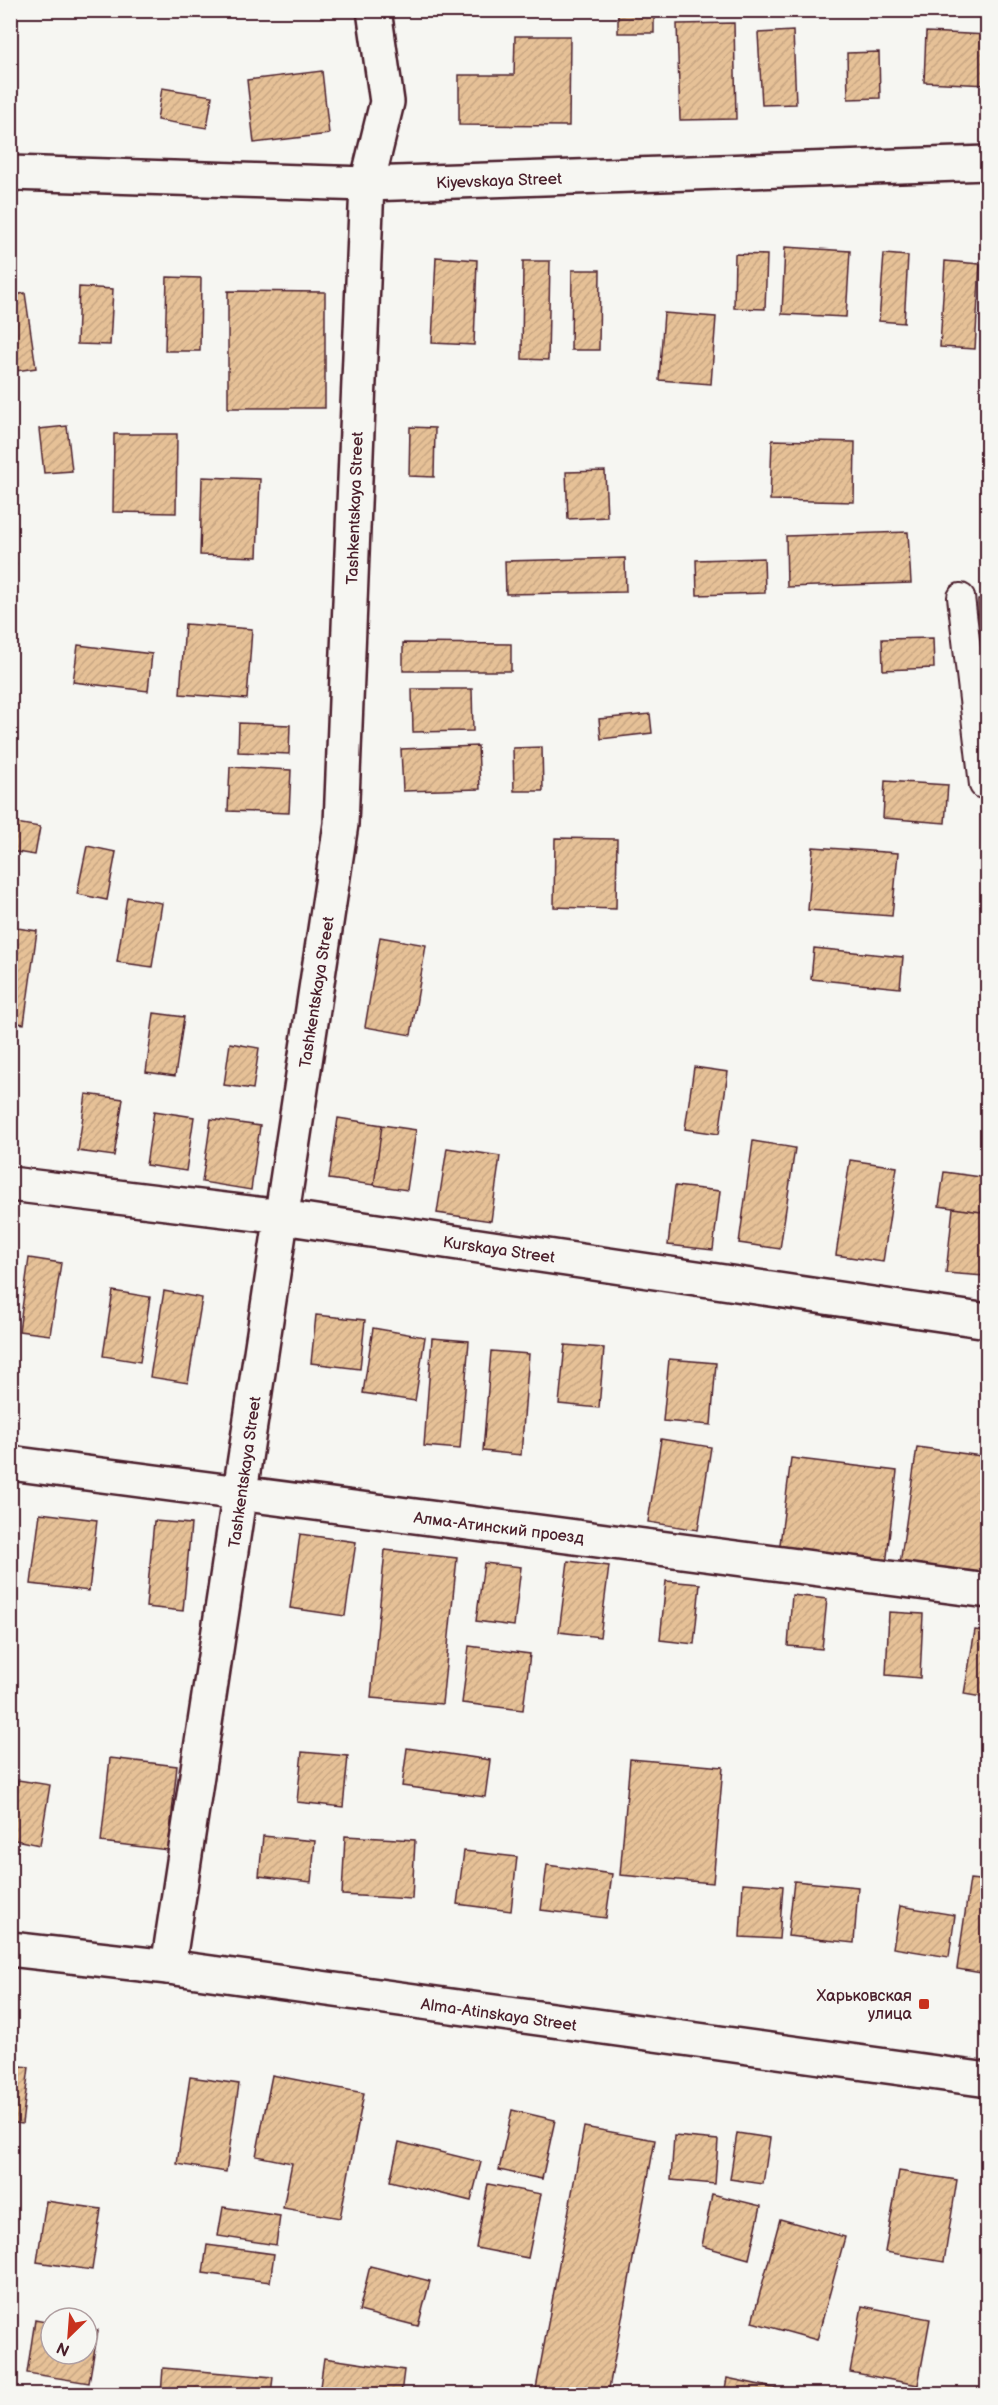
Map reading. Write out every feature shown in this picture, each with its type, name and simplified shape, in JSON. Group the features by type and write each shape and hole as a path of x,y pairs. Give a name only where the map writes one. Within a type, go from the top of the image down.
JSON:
{"street":[{"name":"Tashkentskaya Street","path":"168,1967 242,1493 341,824 367,184 387,102 374,10"},
{"name":"Kiyevskaya Street","path":"10,173 367,184 987,163"},
{"name":"Kurskaya Street","path":"10,1184 282,1217 987,1321"},
{"name":"Алма-Атинский проезд","path":"10,1463 987,1591"},
{"name":"Alma-Atinskaya Street","path":"10,1949 168,1967 987,2080"}],"lane":[{"path":"961,597 983,785 987,784"}],"building":[{"path":"450,10 513,10 513,12 450,13"},
{"path":"618,10 654,10 654,33 618,33"},
{"path":"734,23 736,119 680,120 677,24"},
{"path":"793,31 796,104 762,105 758,33"},
{"path":"926,32 988,35 988,85 924,82"},
{"path":"515,36 570,36 569,126 459,125 459,75 514,75"},
{"path":"879,52 880,98 848,99 847,53"},
{"path":"322,71 329,134 254,143 247,80"},
{"path":"162,88 212,96 207,128 157,120"},
{"path":"785,247 850,251 846,317 782,314"},
{"path":"735,254 767,255 765,309 734,308"},
{"path":"884,254 908,256 904,323 879,321"},
{"path":"436,257 477,260 474,345 432,343"},
{"path":"523,261 550,261 548,360 522,359"},
{"path":"945,261 980,264 975,349 940,347"},
{"path":"572,270 600,270 599,350 571,350"},
{"path":"167,277 201,278 200,351 165,351"},
{"path":"79,287 113,289 110,345 77,344"},
{"path":"228,291 325,292 325,408 228,408"},
{"path":"25,293 36,368 16,371 10,338 10,296"},
{"path":"664,313 716,317 711,384 659,380"},
{"path":"67,426 72,471 44,473 39,429"},
{"path":"410,427 435,428 434,477 409,476"},
{"path":"114,434 177,434 176,513 113,512"},
{"path":"772,440 855,442 854,502 770,500"},
{"path":"605,471 607,517 568,519 566,472"},
{"path":"202,477 260,479 257,557 200,555"},
{"path":"984,527 988,527 988,557"},
{"path":"908,532 911,583 787,587 786,536"},
{"path":"625,558 626,592 506,594 505,561"},
{"path":"764,558 765,593 697,595 696,560"},
{"path":"10,563 16,564 10,590"},
{"path":"978,599 988,599 988,727 980,727"},
{"path":"185,624 252,629 247,699 180,694"},
{"path":"933,638 934,668 883,670 882,639"},
{"path":"403,643 511,644 511,671 403,671"},
{"path":"78,645 152,654 148,691 73,682"},
{"path":"412,689 472,689 473,731 413,732"},
{"path":"650,714 652,733 601,739 599,719"},
{"path":"239,723 290,725 289,754 238,752"},
{"path":"478,746 480,789 403,791 401,749"},
{"path":"542,747 543,791 514,791 513,748"},
{"path":"230,767 291,770 289,813 228,811"},
{"path":"885,781 948,785 945,823 883,818"},
{"path":"10,822 40,827 35,855 10,851"},
{"path":"555,838 617,839 616,909 554,907"},
{"path":"87,846 116,852 107,900 77,894"},
{"path":"813,847 898,853 892,916 808,910"},
{"path":"127,897 162,903 152,967 117,962"},
{"path":"10,927 37,931 24,1024 10,1022"},
{"path":"380,937 426,945 411,1035 365,1027"},
{"path":"814,948 903,957 900,988 811,979"},
{"path":"154,1013 184,1017 175,1076 146,1072"},
{"path":"230,1043 259,1048 253,1089 224,1085"},
{"path":"694,1067 728,1072 719,1134 685,1129"},
{"path":"86,1094 123,1099 114,1156 78,1151"},
{"path":"154,1111 194,1117 186,1171 146,1165"},
{"path":"338,1118 382,1125 374,1185 329,1179"},
{"path":"211,1119 260,1126 251,1190 202,1182"},
{"path":"382,1125 416,1130 407,1190 374,1185"},
{"path":"753,1141 795,1148 780,1249 739,1243"},
{"path":"447,1148 500,1156 491,1221 437,1213"},
{"path":"850,1160 897,1167 883,1262 836,1255"},
{"path":"944,1172 988,1178 988,1213 939,1206"},
{"path":"675,1186 720,1191 713,1250 668,1245"},
{"path":"953,1208 988,1213 984,1276 946,1273"},
{"path":"29,1258 61,1263 50,1335 19,1331"},
{"path":"113,1291 150,1297 140,1362 103,1356"},
{"path":"164,1291 202,1298 188,1383 150,1377"},
{"path":"316,1315 365,1320 360,1369 311,1363"},
{"path":"373,1328 425,1337 415,1401 363,1393"},
{"path":"432,1338 469,1341 460,1449 424,1446"},
{"path":"565,1345 604,1348 599,1408 559,1404"},
{"path":"491,1351 529,1354 521,1455 483,1451"},
{"path":"669,1359 716,1363 711,1425 663,1421"},
{"path":"661,1439 711,1447 698,1530 648,1522"},
{"path":"917,1447 988,1457 988,1576 900,1564"},
{"path":"791,1458 897,1471 886,1565 779,1552"},
{"path":"40,1513 97,1520 89,1591 31,1584"},
{"path":"154,1521 191,1524 183,1611 146,1607"},
{"path":"300,1534 356,1542 345,1616 290,1608"},
{"path":"385,1550 457,1558 442,1704 371,1698"},
{"path":"568,1561 609,1566 600,1637 559,1632"},
{"path":"484,1563 521,1567 514,1626 476,1621"},
{"path":"666,1581 700,1584 694,1644 660,1640"},
{"path":"792,1595 827,1599 822,1649 788,1646"},
{"path":"889,1612 923,1614 920,1678 886,1675"},
{"path":"975,1630 988,1632 988,1698 964,1694"},
{"path":"469,1646 530,1654 523,1710 462,1703"},
{"path":"407,1748 490,1760 485,1797 402,1786"},
{"path":"302,1752 348,1756 343,1807 297,1802"},
{"path":"110,1758 177,1766 168,1850 101,1842"},
{"path":"630,1759 723,1767 713,1883 620,1875"},
{"path":"18,1780 50,1785 40,1845 10,1839"},
{"path":"263,1836 315,1841 311,1882 259,1876"},
{"path":"345,1836 415,1840 412,1899 342,1895"},
{"path":"464,1851 517,1857 511,1911 457,1904"},
{"path":"547,1865 612,1874 606,1918 541,1910"},
{"path":"970,1879 988,1881 988,1974 957,1969"},
{"path":"794,1881 858,1887 854,1943 788,1936"},
{"path":"743,1883 783,1886 779,1939 740,1937"},
{"path":"900,1906 955,1915 949,1957 893,1948"},
{"path":"10,2065 29,2067 22,2124 10,2122"},
{"path":"272,2075 364,2093 340,2218 283,2208 292,2163 256,2156"},
{"path":"190,2077 239,2084 226,2172 177,2164"},
{"path":"512,2110 555,2120 542,2179 499,2170"},
{"path":"584,2127 655,2140 608,2394 565,2394 536,2389"},
{"path":"737,2133 770,2138 763,2184 730,2179"},
{"path":"674,2136 718,2140 715,2184 671,2180"},
{"path":"399,2142 481,2162 471,2201 390,2181"},
{"path":"899,2171 957,2180 944,2262 885,2252"},
{"path":"488,2184 541,2194 528,2258 476,2248"},
{"path":"712,2194 761,2206 749,2259 702,2246"},
{"path":"46,2201 101,2209 92,2270 37,2262"},
{"path":"223,2207 280,2216 276,2245 218,2236"},
{"path":"780,2219 845,2237 817,2340 752,2322"},
{"path":"988,2242 988,2268 983,2267"},
{"path":"207,2245 274,2254 270,2282 203,2273"},
{"path":"370,2266 430,2281 418,2326 359,2311"},
{"path":"862,2306 930,2319 918,2385 850,2372"},
{"path":"35,2320 39,2321 39,2366 92,2366 89,2383 27,2373"},
{"path":"324,2358 404,2370 401,2394 319,2394"},
{"path":"163,2368 273,2377 271,2394 161,2394"},
{"path":"727,2378 802,2394 724,2394"}],"place":[{"name":"Харьковская улица","path":"924,2004"}]}
